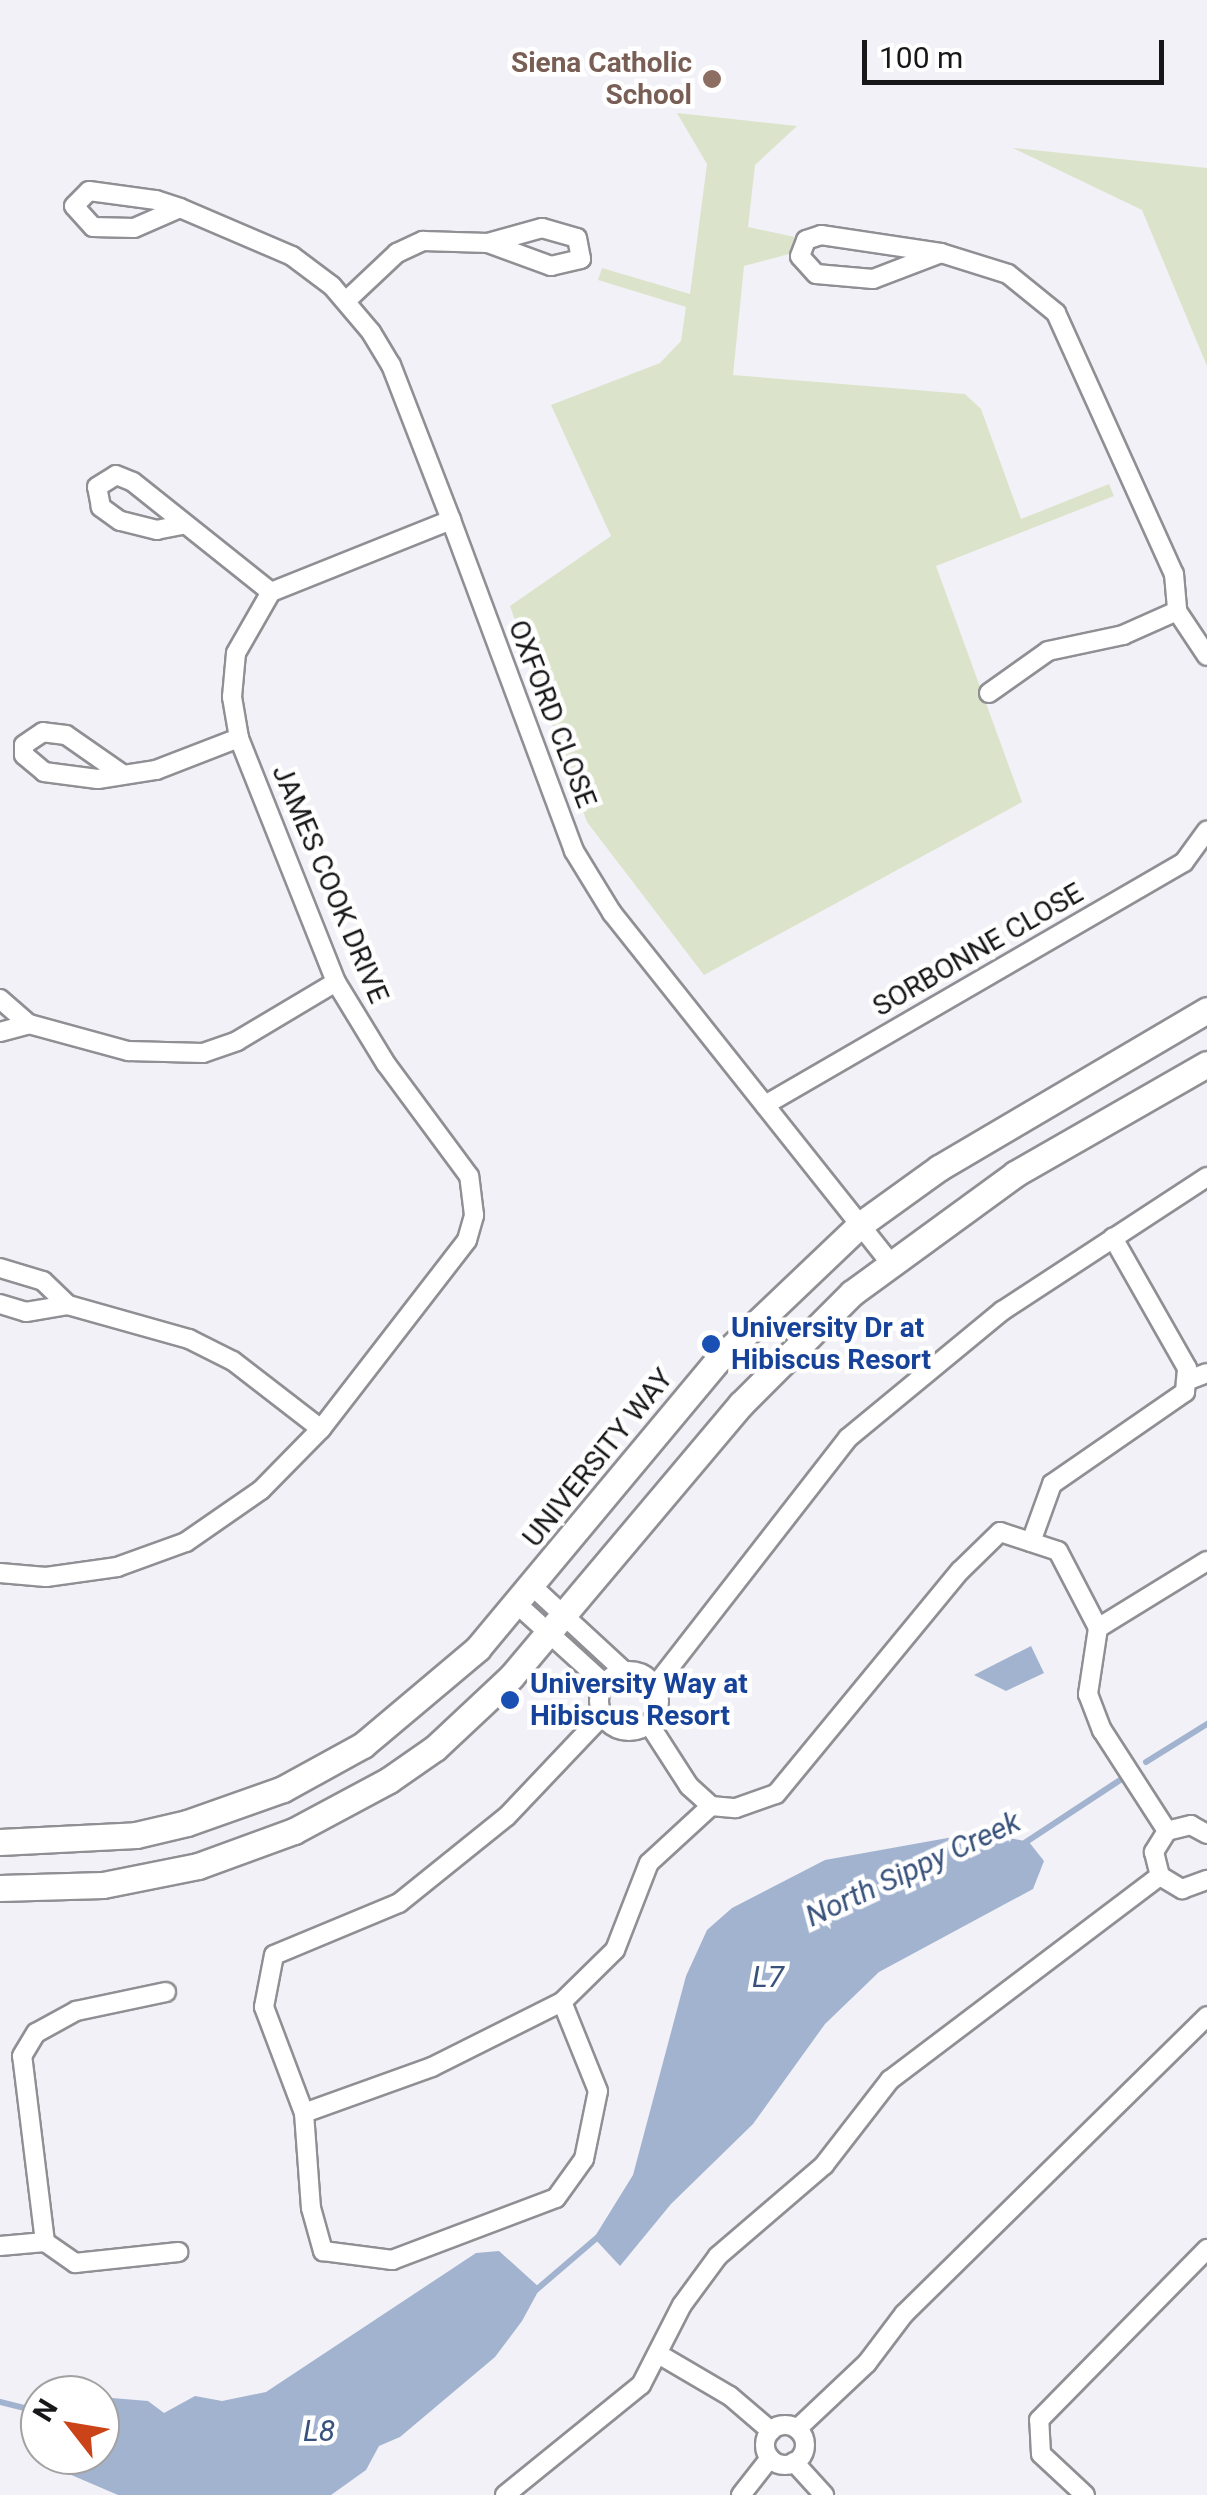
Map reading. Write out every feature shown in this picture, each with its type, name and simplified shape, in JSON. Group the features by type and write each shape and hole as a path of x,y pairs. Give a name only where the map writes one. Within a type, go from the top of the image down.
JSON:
{"main road":[{"name":"UNIVERSITY WAY","path":"0,1842 136,1835 283,1789 400,1718 525,1595 718,1360 862,1224 939,1168 1207,1010"},
{"path":"0,1888 151,1877 294,1832 435,1748 557,1622 741,1404 890,1262 1014,1174 1207,1064"}],"street":[{"name":"OXFORD CLOSE","path":"180,208 116,231 82,222 74,206 82,194 104,191 180,208 262,240 346,301 391,365 574,850 612,913 890,1262"},
{"path":"941,253 873,278 816,274 800,256 806,240 821,234 941,253 1017,280 1068,330 1174,574 1176,611 1207,656"},
{"path":"346,301 396,253 423,241 488,243"},
{"path":"182,526 271,592 451,520"},
{"name":"JAMES COOK DRIVE","path":"0,1573 46,1576 117,1567 186,1542 261,1490 321,1429 456,1262 474,1215 469,1176 459,1158 386,1064 336,982 239,738 232,698 236,653 271,592"},
{"path":"989,694 1048,651 1122,635 1176,611"},
{"path":"122,774 66,736 43,732 24,746 24,755 44,772 98,779 156,770 239,738"},
{"name":"SORBONNE CLOSE","path":"765,1104 1184,862 1207,830"},
{"path":"0,998 29,1024 128,1051 203,1053 237,1041 336,982"},
{"path":"0,1032 29,1024"},
{"path":"655,1686 848,1438 1002,1310 1207,1176"},
{"path":"1031,1542 1052,1484 1186,1392 1187,1368 1112,1238"},
{"path":"0,1268 43,1281 68,1305 213,1350 321,1429"},
{"path":"0,1304 44,1312 68,1305"},
{"path":"1186,1381 1207,1374"},
{"path":"649,1724 689,1786 712,1806 736,1808 776,1794 960,1571 1000,1532 1058,1551 1098,1628 1088,1694 1102,1730 1168,1831"},
{"path":"1098,1628 1207,1561"},
{"path":"525,1595 624,1672 646,1676 655,1686 659,1706 649,1724 621,1730 602,1716"},
{"path":"557,1622 605,1684 602,1716 506,1817 399,1903 274,1955 264,2006 304,2113 311,2208 322,2251 392,2260 556,2198 584,2158 598,2092 562,2002"},
{"path":"605,1684 624,1672"},
{"path":"304,2113 432,2066 562,2002 615,1950 649,1863 712,1806"},
{"path":"1205,1829 1192,1825 1168,1831 1154,1852 1160,1876 1182,1889 1206,1883"},
{"path":"505,2495 625,2400 660,2356 682,2305 718,2256 824,2165 890,2080 1160,1876"},
{"path":"45,2242 22,2056 36,2033 76,2011 166,1992"},
{"path":"797,2430 867,2363 904,2314 1207,2016"},
{"path":"0,2246 45,2242 75,2262 178,2252"},
{"path":"1086,2495 1040,2454 1040,2420 1207,2249"},
{"path":"660,2356 730,2396 771,2431"},
{"path":"770,2458 765,2444 771,2431 784,2425 797,2430 804,2446 794,2462"},
{"path":"770,2458 794,2462 824,2495"},
{"path":"740,2495 770,2458"}],"green space":[{"path":"677,113 797,126 755,165 748,227 795,237 789,254 744,266 733,375 965,394 981,409 1021,519 1109,484 1114,496 936,566 1022,802 704,975 587,822 510,606 611,536 551,405 660,363 681,341 686,307 598,280 602,268 690,294 707,164"},
{"path":"1013,148 1207,168 1207,366 1142,210"}],"water":[{"path":"1031,1646 1044,1673 1006,1691 974,1675"},
{"name":"L7","path":"981,1832 1029,1842 1044,1861 1033,1889 879,1972 825,2024 753,2124 671,2204 620,2266 594,2238 633,2175 686,1976 707,1930 732,1908 825,1860"},
{"name":"L8","path":"499,2251 540,2288 522,2321 495,2357 400,2437 379,2446 366,2470 331,2495 118,2495 71,2475 120,2475 120,2399 148,2401 164,2413 195,2396 222,2401 266,2392 476,2253"}],"waterway":[{"name":"North Sippy Creek","path":"1146,1762 1207,1724"},
{"name":"North Sippy Creek","path":"1023,1844 1120,1780"},
{"name":"North Sippy Creek","path":"536,2290 599,2236"},
{"path":"0,2402 20,2407"}],"place":[{"name":"Siena Catholic School","path":"712,79"},
{"name":"University Dr at Hibiscus Resort","path":"711,1344"},
{"name":"University Way at Hibiscus Resort","path":"510,1700"}]}
